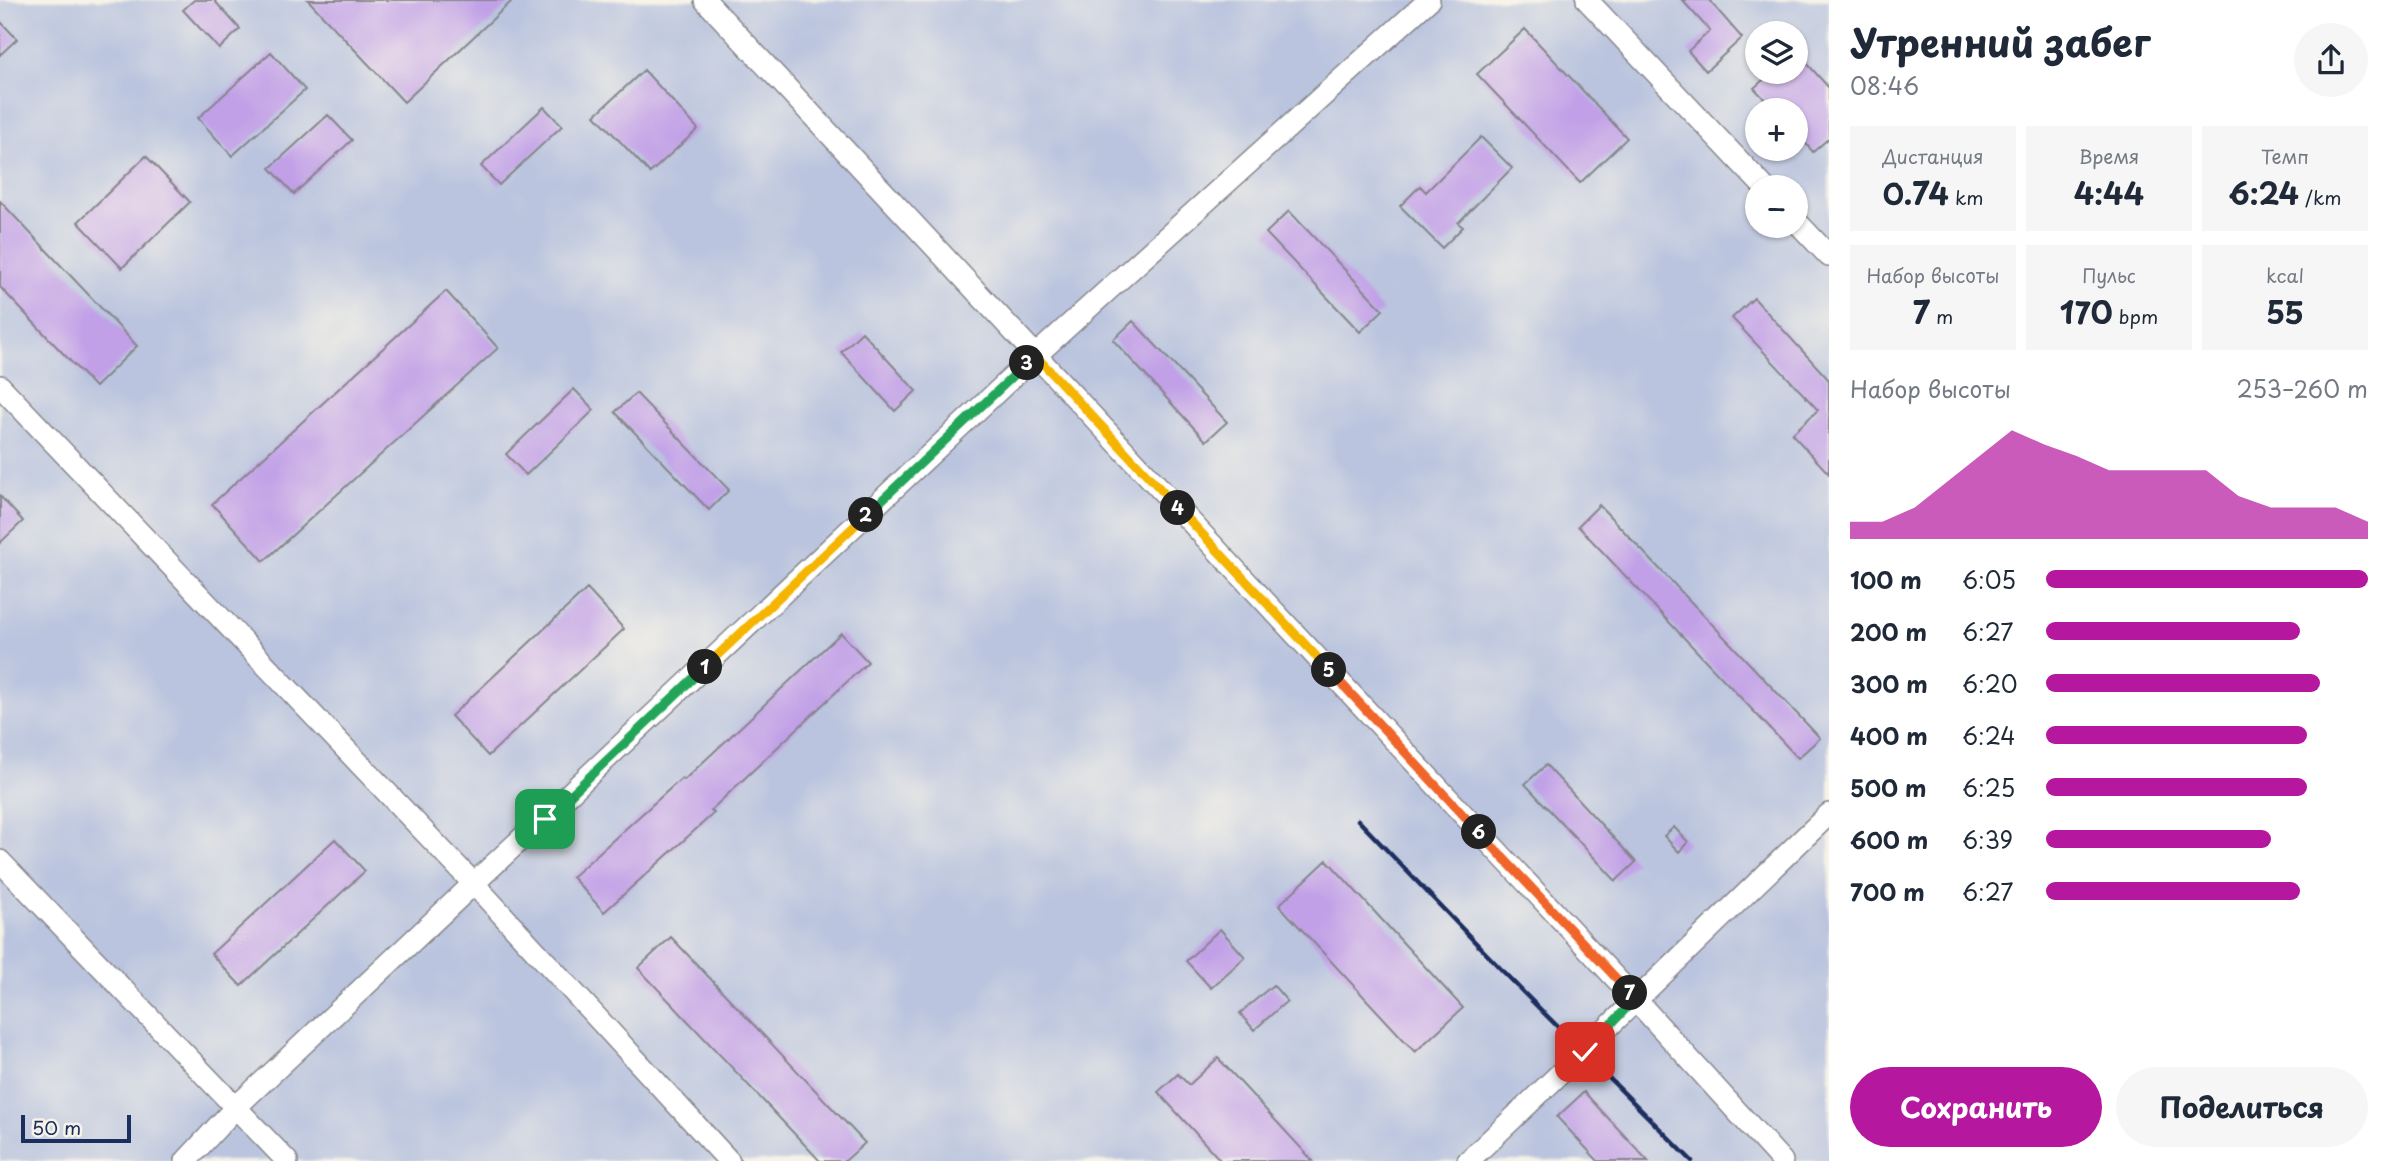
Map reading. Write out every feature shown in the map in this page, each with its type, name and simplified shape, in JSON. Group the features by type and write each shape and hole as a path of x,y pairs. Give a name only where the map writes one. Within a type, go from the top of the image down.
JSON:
{"lane":[{"path":"705,0 1635,999 1782,1161"},
{"path":"186,1161 236,1107 475,885 1035,355 1429,0"},
{"path":"1587,0 1753,175"},
{"path":"1808,234 1829,256"},
{"path":"0,386 475,885 729,1161"},
{"path":"1468,1161 1585,1052 1635,999 1829,814"},
{"path":"0,860 286,1161"}],"shaded area":[{"path":"0,0 1829,0 1829,1161 0,1161"}],"building":[{"path":"194,0 214,0 240,29 219,49 183,10"},
{"path":"308,0 513,0 404,102"},
{"path":"1682,0 1709,0 1742,38 1706,71 1688,51 1710,31"},
{"path":"0,21 17,39 0,55"},
{"path":"1525,29 1627,138 1580,183 1477,74"},
{"path":"271,52 305,90 232,156 198,118"},
{"path":"1808,64 1829,88 1829,138 1813,152 1808,146 1808,98 1764,98 1754,88 1758,84 1808,84"},
{"path":"644,70 698,129 650,173 595,115"},
{"path":"544,107 562,126 499,185 481,166"},
{"path":"328,115 352,140 294,194 270,168"},
{"path":"1481,137 1512,168 1458,223 1463,227 1442,248 1400,206 1420,186 1426,192"},
{"path":"146,156 190,202 122,268 78,222"},
{"path":"0,201 137,346 95,387 0,287"},
{"path":"1289,211 1383,310 1360,332 1266,233"},
{"path":"446,291 498,348 264,561 212,504"},
{"path":"1754,298 1829,380 1829,474 1792,434 1818,410 1732,318"},
{"path":"1133,321 1227,422 1206,441 1113,340"},
{"path":"862,332 916,391 895,411 841,352"},
{"path":"574,389 594,410 526,475 506,454"},
{"path":"636,393 729,490 709,510 615,412"},
{"path":"0,496 23,521 0,543"},
{"path":"1599,505 1820,738 1798,758 1578,526"},
{"path":"587,589 624,629 488,756 451,716"},
{"path":"841,633 868,662 711,810 714,813 604,912 572,877 682,778 684,780"},
{"path":"1546,765 1636,862 1616,881 1525,784"},
{"path":"1674,827 1688,842 1679,852 1664,836"},
{"path":"335,839 365,871 241,986 211,954"},
{"path":"1327,860 1463,1008 1415,1052 1279,905"},
{"path":"1220,929 1245,957 1211,988 1186,961"},
{"path":"671,937 865,1143 845,1161 820,1161 638,968"},
{"path":"1273,985 1287,1001 1254,1030 1240,1013"},
{"path":"1218,1058 1313,1161 1221,1161 1158,1092 1178,1074 1189,1085"},
{"path":"1584,1092 1648,1161 1598,1161 1557,1117"}],"railway":[{"path":"1358,820 1522,991 1692,1161"}],"route":[{"path":"545,819 1035,355 1635,999 1585,1052"}]}
